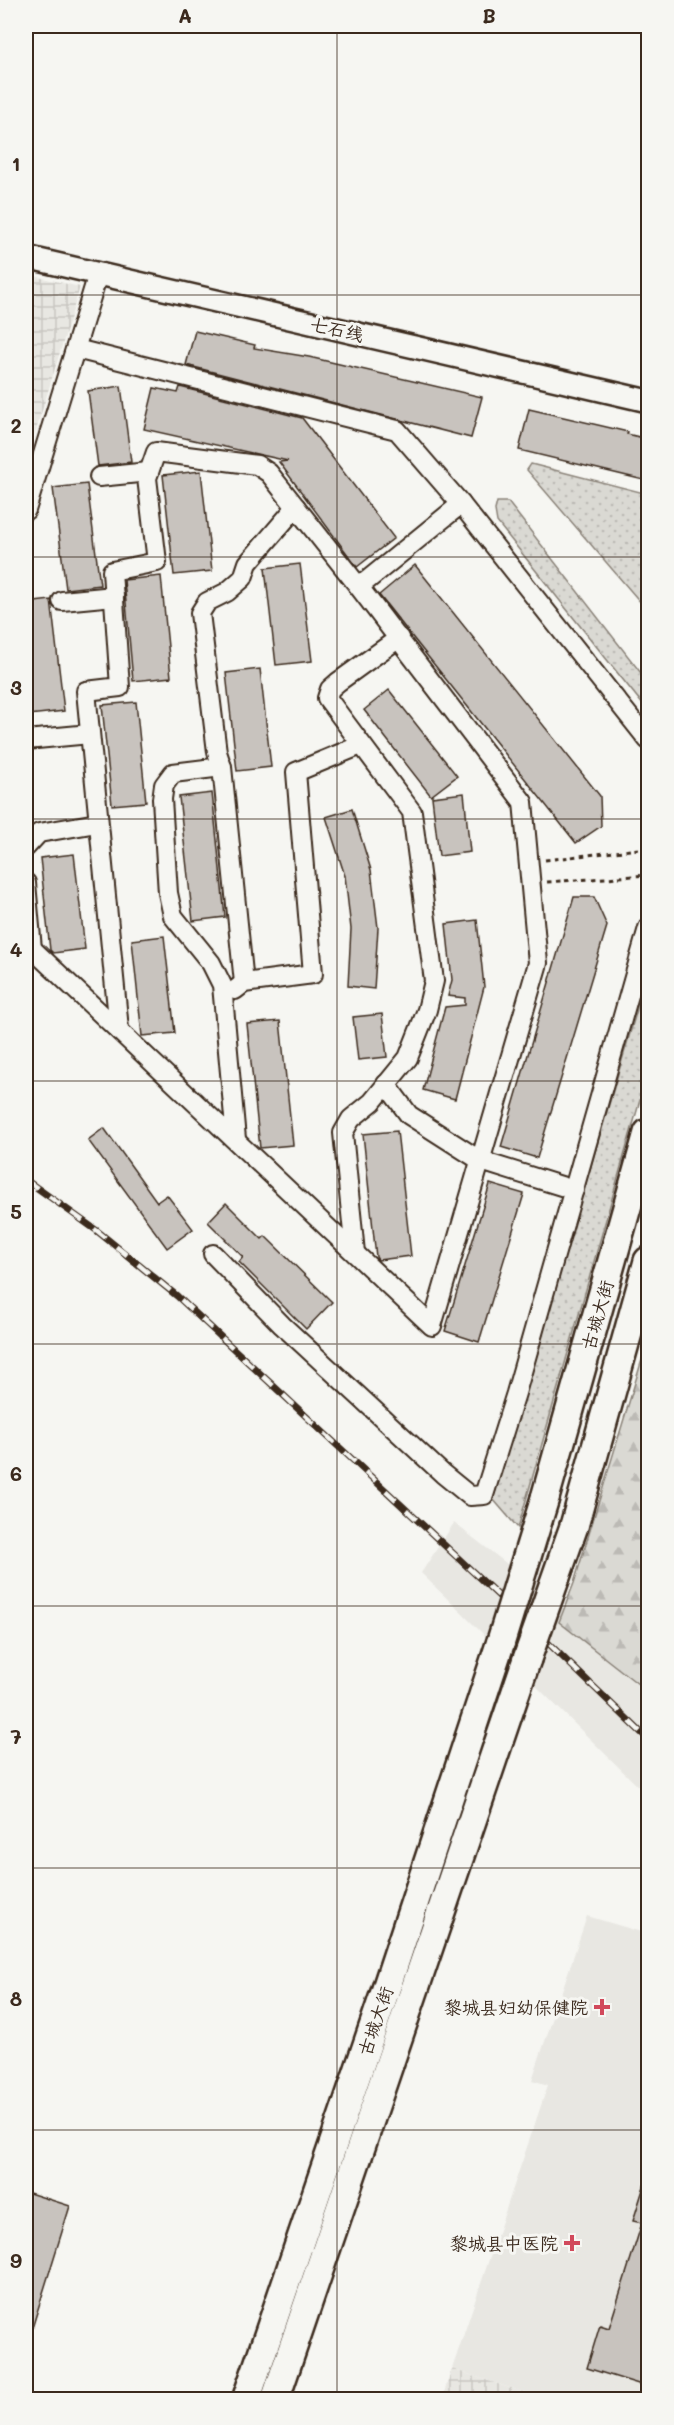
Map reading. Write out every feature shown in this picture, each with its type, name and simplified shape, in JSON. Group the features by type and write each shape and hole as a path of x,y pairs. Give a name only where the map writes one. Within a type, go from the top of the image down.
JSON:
{"main road":[{"name":"古城大街","path":"246,2400 385,1992 501,1641 545,1498 648,1133"},
{"name":"古城大街","path":"275,2400 574,1526 648,1261"}],"street":[{"name":"七石线","path":"26,256 648,401"},
{"path":"26,510 98,274"},
{"path":"76,349 397,430 461,504 648,740"},
{"path":"26,883 29,946 432,1326 538,963 523,802 296,507 269,473 257,465 156,452 147,478 156,562 112,572 120,687 86,690 119,1029"},
{"path":"99,477 149,472"},
{"path":"359,587 461,504"},
{"path":"244,983 222,767 217,752 200,613 207,602 227,592 243,578 248,563 296,507"},
{"path":"62,601 114,596"},
{"path":"355,1252 343,1133 351,1119 372,1102 408,1058 427,1010 434,981 412,812 327,698 330,689 399,638"},
{"path":"26,740 90,734"},
{"path":"223,997 244,983 313,974 296,772 362,745"},
{"path":"222,767 173,773 164,785 162,799 168,893 173,916 211,963 222,985 236,1139"},
{"path":"26,847 39,833 98,824"},
{"path":"213,1254 282,1325 444,1474 470,1496 483,1495 510,1414 648,928"},
{"path":"386,1084 409,1115 480,1161 574,1190"}],"path":[{"path":"528,862 648,848"},
{"path":"530,884 648,875"}],"shaded area":[{"path":"26,274 80,287 26,463"},
{"path":"454,1523 589,1627 648,1664 648,1796 421,1573"},
{"name":"黎城县中医院","path":"587,1916 648,1934 648,2399 544,2399 452,2369 548,2085 532,2080"},
{"path":"452,2369 544,2399 442,2399"}],"green space":[{"path":"531,464 648,494 648,611 527,470"},
{"path":"497,502 508,502 648,682 648,711 497,522 495,510"},
{"path":"648,972 648,1072 518,1528 493,1499"},
{"path":"648,1340 647,1691 559,1622 574,1583"}],"building":[{"path":"195,331 255,345 254,348 309,357 482,397 471,438 186,365"},
{"path":"121,386 131,462 98,466 88,391"},
{"path":"180,387 302,418 394,538 357,567 279,462 288,461 144,429 154,388 178,393"},
{"path":"529,409 628,432 627,434 648,439 648,481 519,450"},
{"path":"201,471 212,571 174,575 163,475"},
{"path":"87,484 100,585 66,589 53,488"},
{"path":"300,564 312,661 276,665 265,568"},
{"path":"415,565 600,796 601,826 576,843 379,595"},
{"path":"161,576 171,677 133,681 124,580"},
{"path":"51,600 64,711 29,715 26,681 26,603"},
{"path":"260,669 271,767 237,771 226,673"},
{"path":"389,690 457,776 431,796 364,710"},
{"path":"136,702 146,802 112,805 102,705"},
{"path":"212,793 225,917 193,921 179,797"},
{"path":"464,793 470,852 439,856 432,797"},
{"path":"352,809 371,870 378,928 374,989 348,986 351,929 345,876 326,817"},
{"path":"74,854 85,949 53,953 50,950 40,858"},
{"path":"574,897 594,897 607,926 537,1158 501,1147"},
{"path":"477,920 484,987 455,1099 423,1090 445,1007 465,1005 465,998 448,996 452,980 446,924"},
{"path":"164,936 175,1033 142,1036 132,940"},
{"path":"382,1014 387,1057 358,1060 353,1017"},
{"path":"280,1021 293,1145 260,1148 247,1024"},
{"path":"104,1128 157,1202 167,1195 193,1229 167,1248 88,1140"},
{"path":"397,1131 411,1256 378,1260 363,1134"},
{"path":"490,1184 524,1194 479,1342 445,1331"},
{"path":"226,1203 262,1239 265,1236 332,1302 306,1329 239,1262 243,1257 208,1222"},
{"path":"645,2183 648,2183 648,2387 587,2368 600,2325 609,2328 642,2223 633,2221"},
{"path":"26,2192 70,2206 29,2338 26,2338"}],"railway":[{"path":"26,1180 96,1230 177,1296 516,1612 648,1739"}],"place":[{"name":"黎城县妇幼保健院","path":"602,2007"},
{"name":"黎城县中医院","path":"572,2243"}]}
